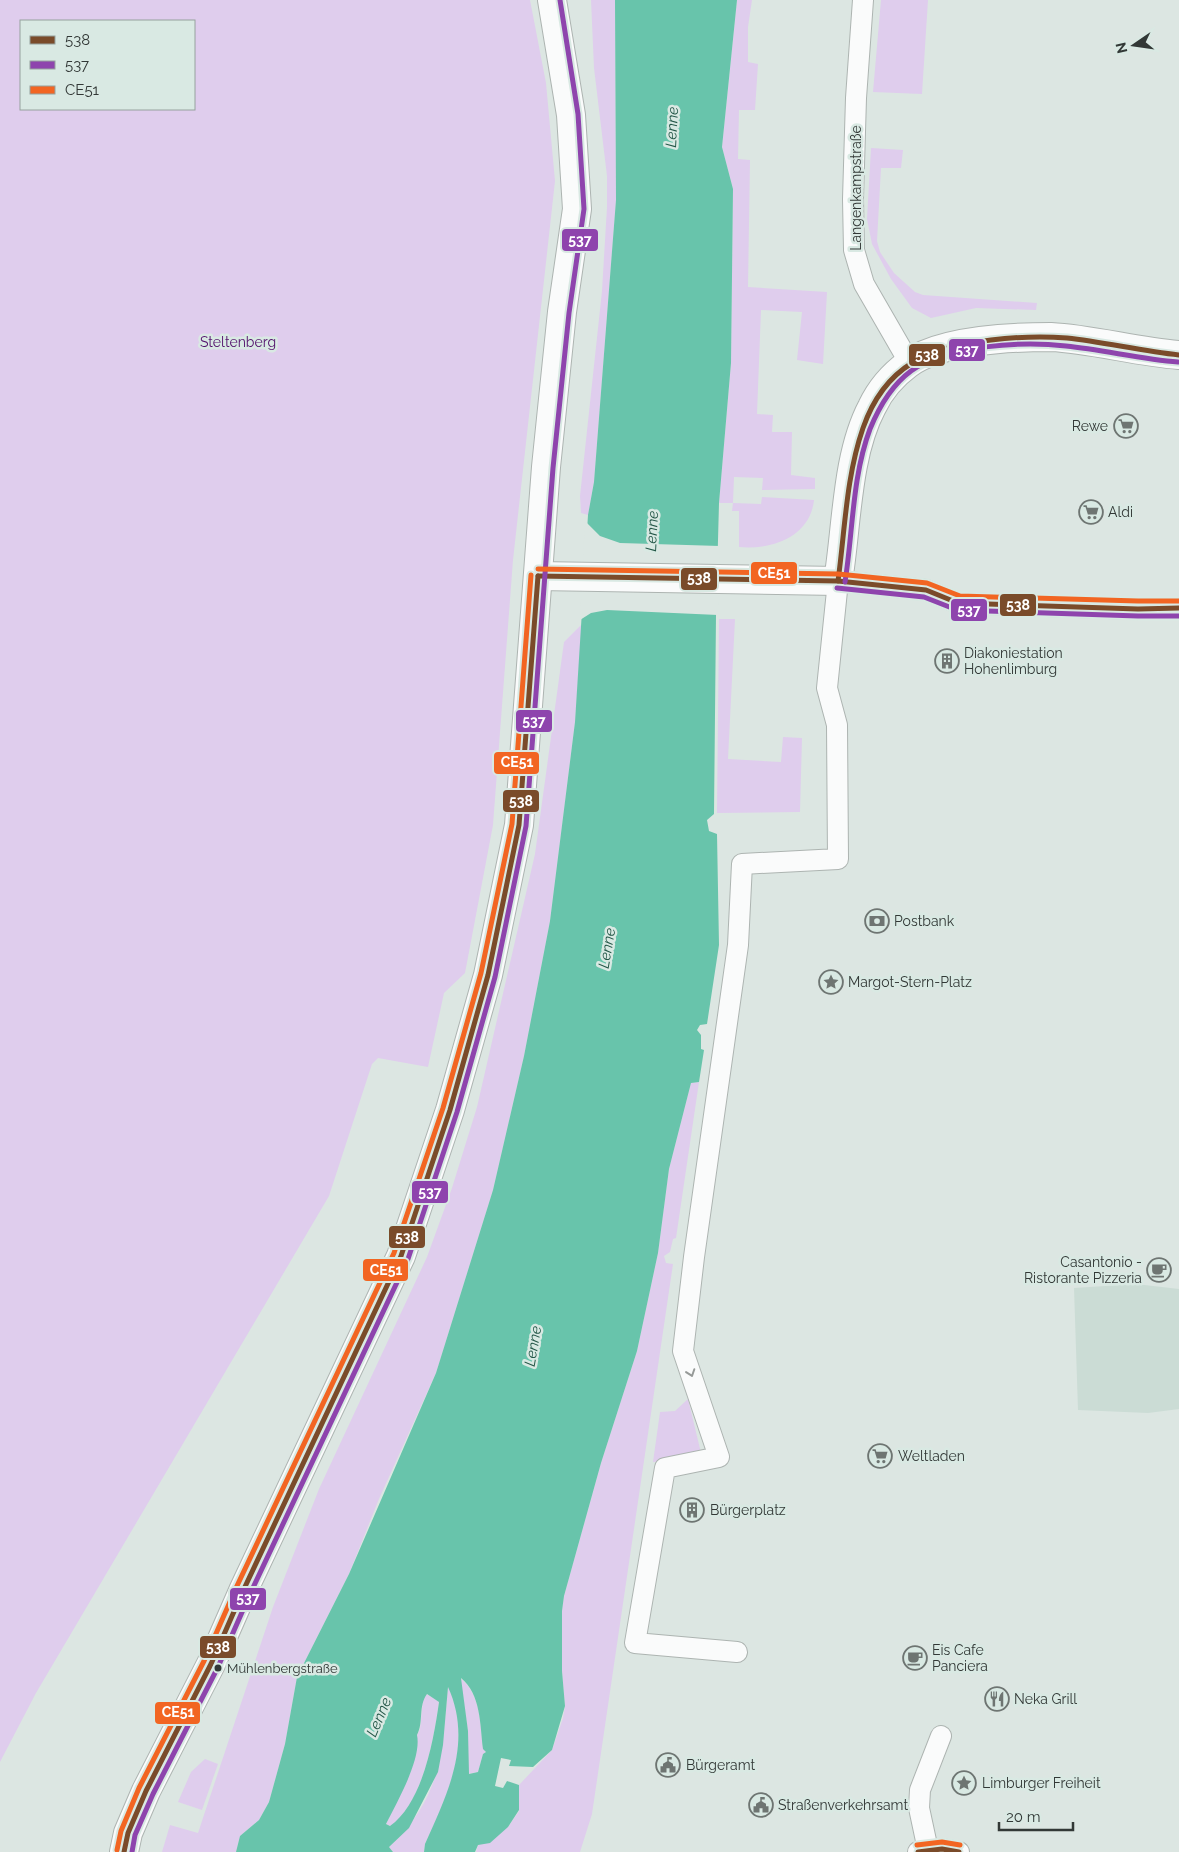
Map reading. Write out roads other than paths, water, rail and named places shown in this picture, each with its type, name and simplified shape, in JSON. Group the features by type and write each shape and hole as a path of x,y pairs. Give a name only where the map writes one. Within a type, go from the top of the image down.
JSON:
{"street":[{"path":"124,1852 128,1833 146,1791 211,1664 243,1591 401,1256 450,1110 488,975 520,825 550,576 562,312 577,209 571,115 552,0"},
{"name":"Langenkampstraße","path":"863,0 856,98 853,199 854,250 864,284 909,362"},
{"path":"737,1652 635,1643 665,1468 719,1457 683,1351 695,1247 738,945 742,864 838,859 837,725 827,688 838,581 853,468 871,407 890,379 909,362 940,349 976,341 1052,338 1179,355"},
{"path":"550,576 838,581 926,590 958,603 1138,609 1179,608"},
{"path":"941,1736 920,1790 919,1808 923,1851 942,1849 959,1852"}],"water":[{"name":"Lenne","path":"615,0 737,0 722,147 733,189 731,363 719,503 714,814 707,820 709,831 717,834 719,945 707,1024 700,1025 697,1030 701,1035 701,1049 704,1050 699,1082 691,1083 669,1169 658,1253 637,1351 601,1463 564,1596 562,1611 562,1671 565,1706 552,1750 533,1767 509,1766 511,1760 501,1758 495,1786 503,1788 507,1781 519,1785 519,1810 508,1827 490,1843 478,1845 475,1852 424,1852 425,1844 449,1786 458,1747 455,1707 448,1687 443,1745 438,1772 409,1828 389,1847 393,1852 236,1852 240,1836 259,1820 269,1802 285,1744 297,1677 349,1574 436,1373 493,1190 524,1056 550,921 575,722 588,515 594,482 616,200","holes":["461,1678 468,1685 476,1701 483,1749 486,1752 483,1754 478,1772 469,1774 468,1731","427,1694 439,1702 425,1769 411,1802 401,1816 390,1826 386,1824 408,1780 416,1756 417,1735 424,1699"]}],"place":[{"name":"Rewe","path":"1126,426"},
{"name":"Aldi","path":"1091,512"},
{"name":"Diakoniestation Hohenlimburg","path":"947,661"},
{"name":"Postbank","path":"877,921"},
{"name":"Margot-Stern-Platz","path":"831,982"},
{"name":"Casantonio - Ristorante Pizzeria","path":"1159,1270"},
{"name":"Weltladen","path":"880,1456"},
{"name":"Bürgerplatz","path":"692,1510"},
{"name":"Eis Cafe Panciera","path":"915,1658"},
{"name":"Mühlenbergstraße","path":"218,1668"},
{"name":"Neka Grill","path":"997,1699"},
{"name":"Bürgeramt","path":"668,1765"},
{"name":"Limburger Freiheit","path":"964,1783"},
{"name":"Straßenverkehrsamt","path":"761,1805"}],"park label":[{"name":"Steltenberg","path":"238,342"}]}
